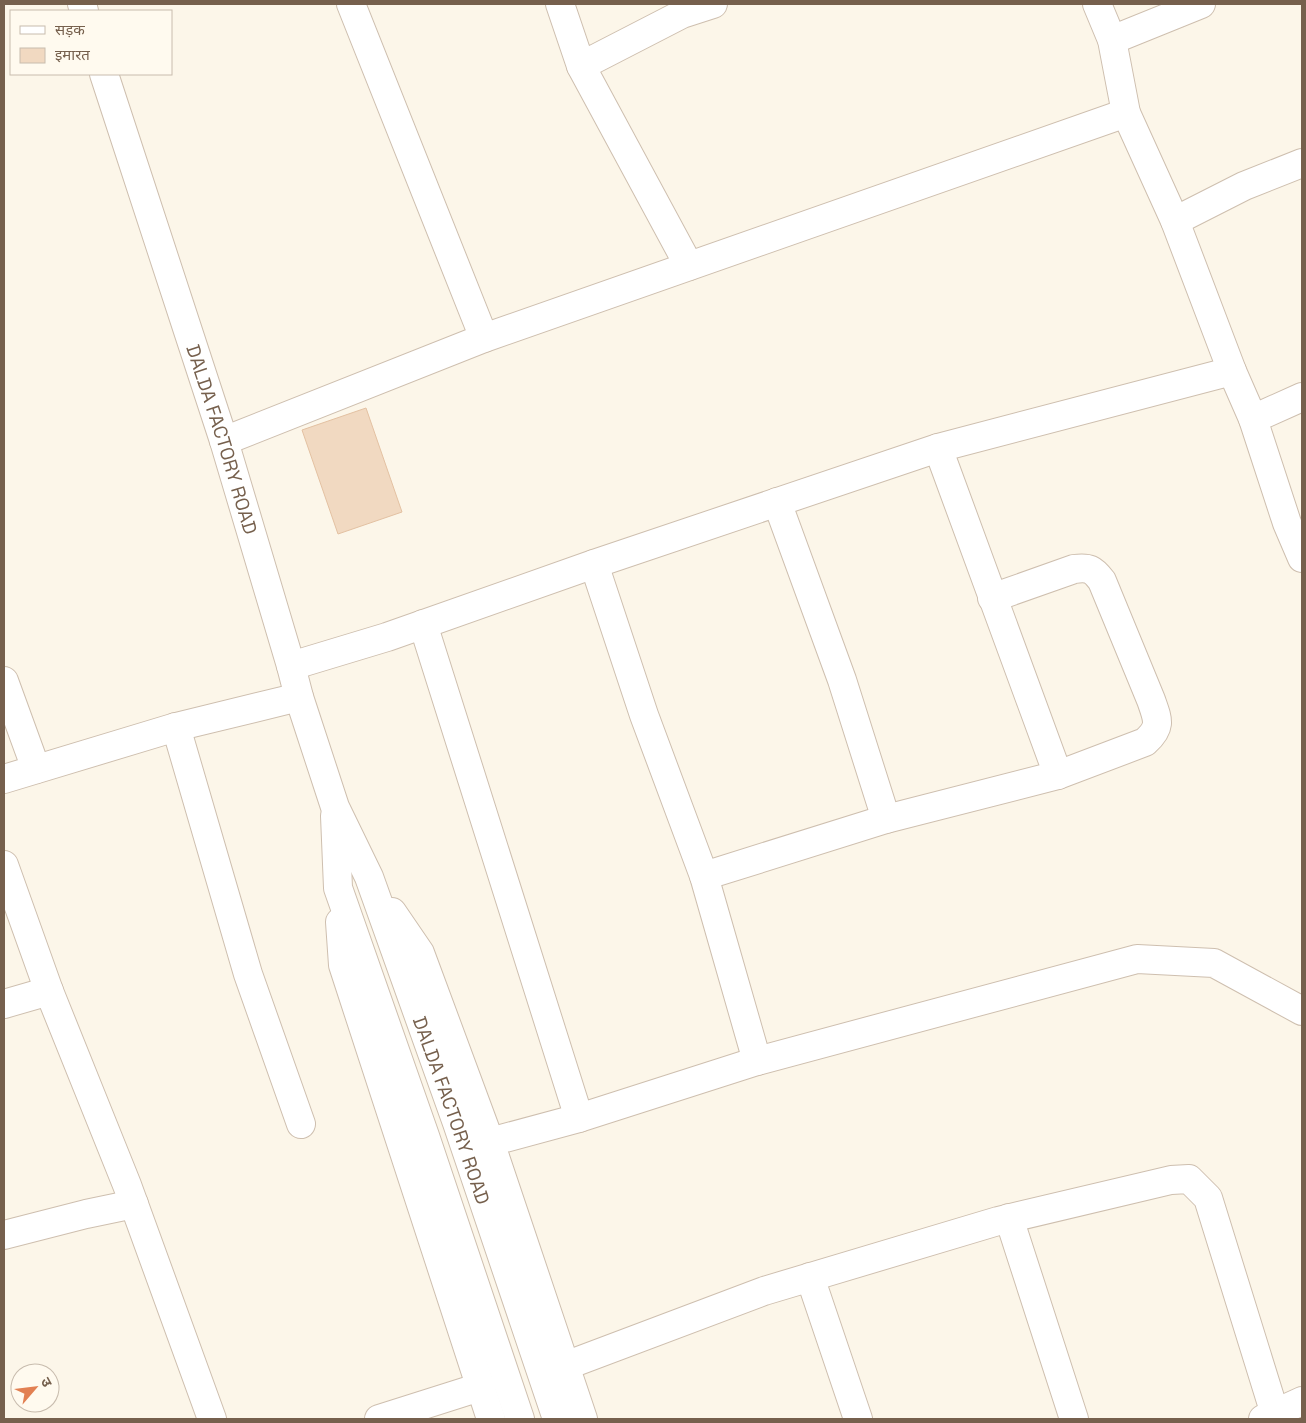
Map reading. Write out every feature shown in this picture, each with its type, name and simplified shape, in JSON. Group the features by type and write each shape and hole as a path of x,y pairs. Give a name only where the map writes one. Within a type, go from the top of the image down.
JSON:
{"street":[{"path":"351,4 484,338"},
{"path":"560,4 581,66 689,266"},
{"path":"581,66 682,14 709,4"},
{"path":"1097,4 1112,40 1126,113 1175,222 1232,371 1254,419 1287,523 1302,558"},
{"path":"1112,40 1201,4"},
{"name":"DALDA FACTORY ROAD","path":"104,75 224,441 299,697 335,807 369,878 457,1123 557,1419"},
{"path":"224,441 484,338 1126,113"},
{"path":"1175,222 1244,186 1302,163"},
{"path":"291,666 387,637 594,564 938,448 1232,371"},
{"path":"1254,419 1302,397"},
{"path":"938,448 1058,776"},
{"path":"777,502 842,680 886,819"},
{"path":"594,564 644,715 704,876 757,1061"},
{"path":"704,876 886,819 1058,776 1144,742 1152,736 1157,729 1157,718 1151,700 1102,581 1090,568 1074,569 992,598"},
{"path":"422,624 579,1118"},
{"path":"4,681 36,769"},
{"path":"4,779 176,727 299,697"},
{"path":"176,727 248,974 301,1124"},
{"name":"DALDA FACTORY ROAD","path":"335,807 338,888 425,1136 520,1419"},
{"path":"4,865 49,991 134,1204 212,1419"},
{"path":"369,878 420,953 490,1142 584,1419"},
{"path":"338,888 343,965 491,1419"},
{"path":"490,1142 579,1118 757,1061 1137,959 1214,963 1302,1011"},
{"path":"4,1004 49,991"},
{"path":"566,1366 764,1291 810,1277 1009,1218 1171,1180 1189,1179 1208,1198 1269,1416 1302,1401"},
{"path":"4,1235 134,1204"},
{"path":"1009,1218 1074,1419"},
{"path":"810,1277 858,1419"},
{"path":"379,1419 480,1387"}],"building":[{"path":"366,408 402,512 338,534 302,430"}]}
